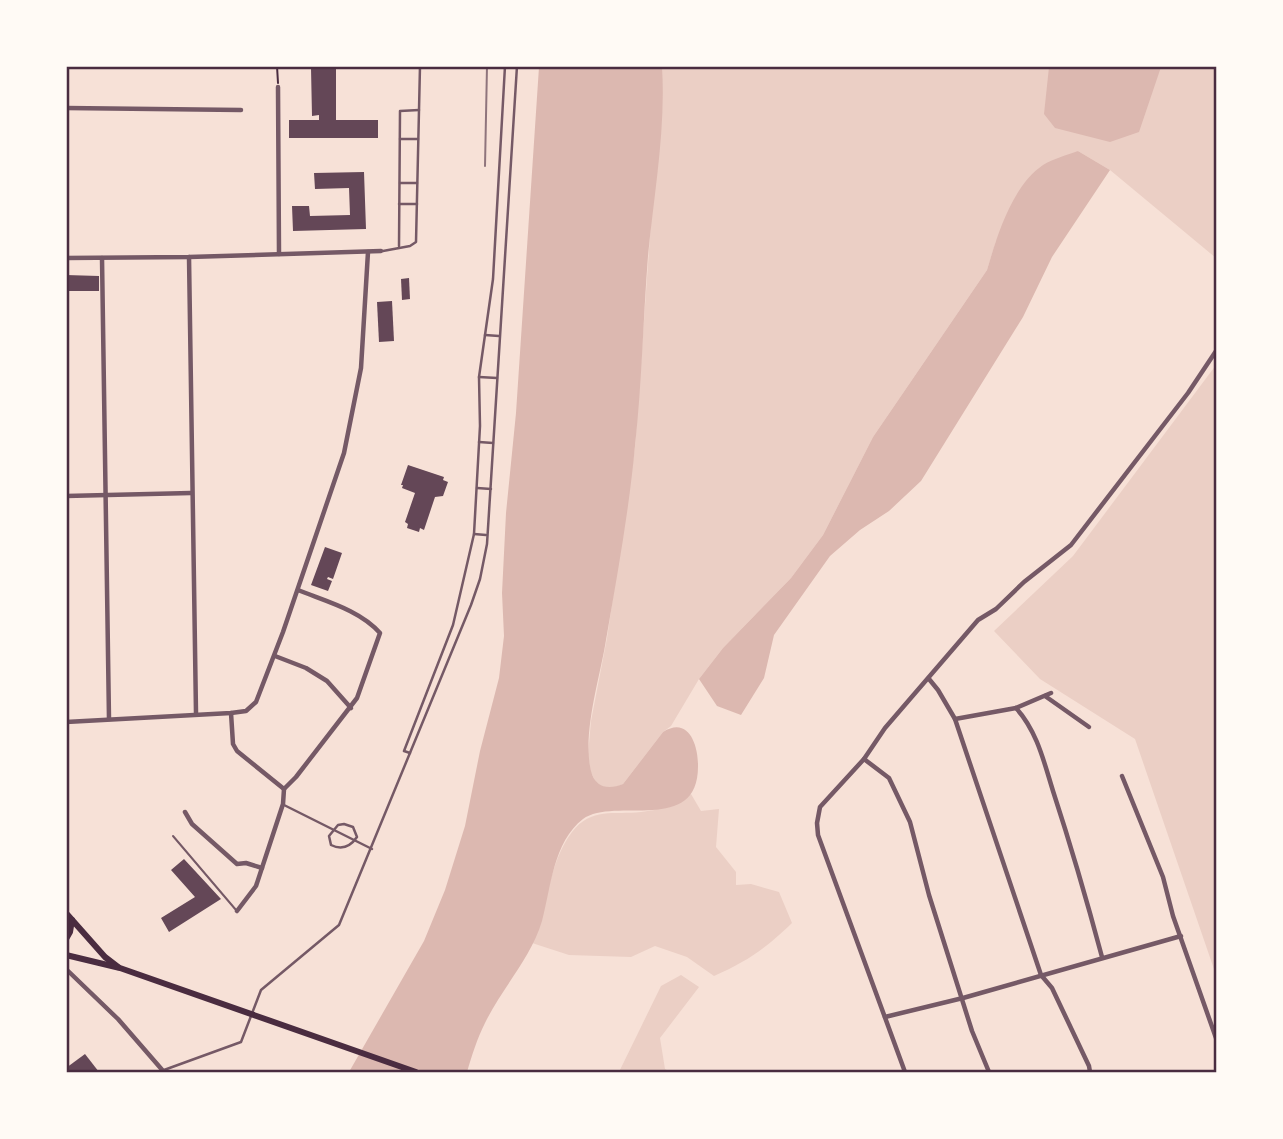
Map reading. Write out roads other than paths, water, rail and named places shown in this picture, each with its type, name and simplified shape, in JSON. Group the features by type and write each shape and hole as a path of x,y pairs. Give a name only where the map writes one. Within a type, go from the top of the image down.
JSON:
{"main road":[{"path":"66,913 106,957 120,968"},
{"path":"66,939 72,920"},
{"path":"66,955 120,968 201,995 416,1073"}],"street":[{"path":"66,258 368,252 410,246 416,242 420,66"},
{"path":"410,753 404,751 453,625 474,534 479,377 495,242 505,66"},
{"path":"66,970 118,1019 164,1072 241,1041 261,990 339,925 480,579 491,489 517,66"},
{"path":"278,87 279,254"},
{"path":"66,108 241,110"},
{"path":"399,247 400,111 419,110"},
{"path":"400,139 419,139"},
{"path":"400,183 417,183"},
{"path":"497,186 509,186"},
{"path":"400,204 417,204"},
{"path":"495,242 506,242"},
{"path":"66,722 231,713 251,708 275,656 344,453 360,368 368,252"},
{"path":"189,257 195,713"},
{"path":"102,258 108,719"},
{"path":"485,335 500,336"},
{"path":"905,1073 818,835 820,807 978,620 996,609 1024,582 1071,545 1188,393 1216,351"},
{"path":"479,377 497,377"},
{"path":"479,442 494,443"},
{"path":"477,488 491,489"},
{"path":"66,496 191,494"},
{"path":"474,534 486,536"},
{"path":"237,911 253,894 283,804 284,789 351,708 362,687 380,633 374,626 339,606 298,590"},
{"path":"275,656 306,667 327,681 351,708"},
{"path":"929,678 955,719 1041,975 1052,988 1090,1073"},
{"path":"955,719 1016,708 1051,693"},
{"path":"1045,696 1089,727"},
{"path":"1016,708 1028,721 1040,749 1075,858 1101,957"},
{"path":"231,713 233,744 237,751 284,789"},
{"path":"864,758 889,778 910,822 929,895 972,1031 989,1073"},
{"path":"1122,776 1163,877 1216,1038"},
{"path":"283,804 372,849"},
{"path":"185,812 191,824 237,864 246,863 262,868"},
{"path":"344,824 353,827 356,837 341,849 331,845 329,836 332,830 344,824"},
{"path":"886,1017 1181,936"}],"lane":[{"path":"173,836 237,911"}],"railway":[{"path":"485,166 487,66"}]}
